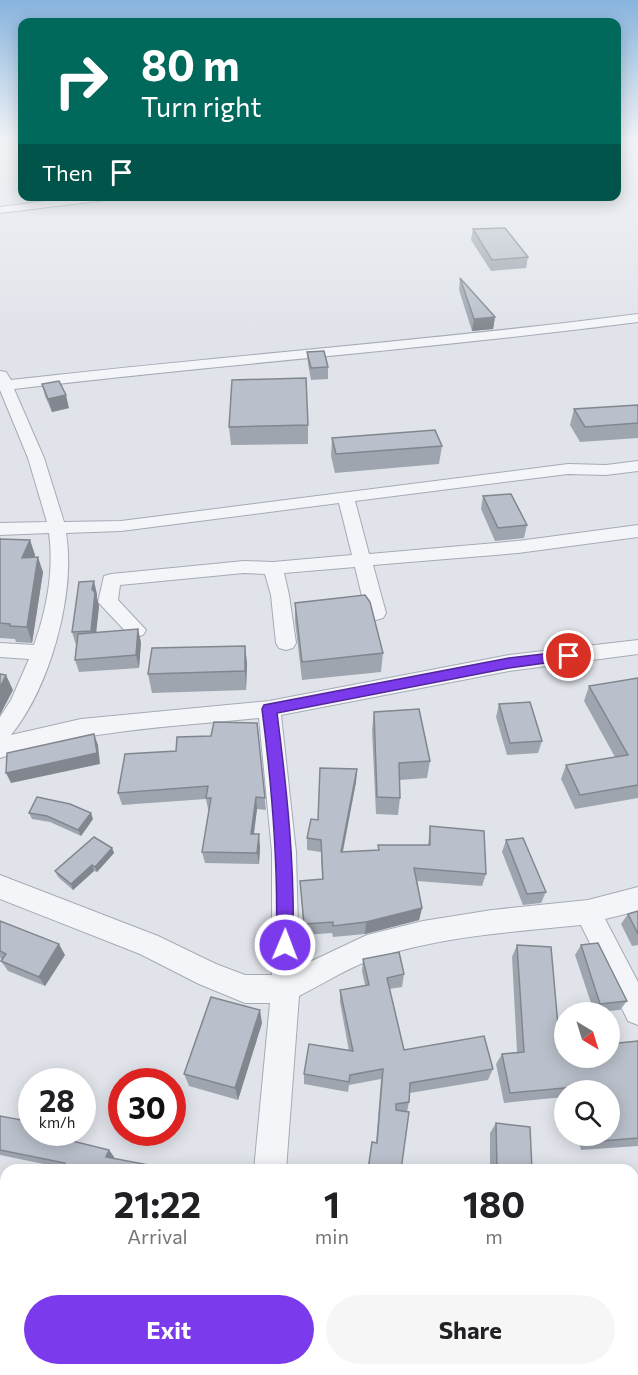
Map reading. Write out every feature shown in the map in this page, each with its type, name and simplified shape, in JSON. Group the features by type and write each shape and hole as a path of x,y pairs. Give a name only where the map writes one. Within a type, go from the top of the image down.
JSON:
{"street":[{"path":"0,210 47,204"},
{"path":"0,733 9,723 27,691 42,653 56,604 59,545 48,497 32,449 2,381 513,334 638,318"},
{"path":"0,529 121,526 568,470 606,470 638,466"},
{"path":"346,499 376,613"},
{"path":"136,630 108,602 111,580 244,567 273,568 518,546 638,531"},
{"path":"273,568 280,595 286,643"},
{"path":"0,749 20,741 81,728 269,709 509,663 638,647"},
{"path":"0,650 42,653"},
{"path":"269,709 279,785 285,889 284,989 270,1164"},
{"path":"0,887 149,945 209,975 245,989 284,989 367,948 423,933 492,922 588,912 638,899"},
{"path":"588,912 638,1011"}],"building":[{"path":"505,228 528,257 492,260 473,229"},
{"path":"460,278 495,317 474,319"},
{"path":"324,351 328,367 311,368 307,352"},
{"path":"306,378 308,425 229,427 232,380"},
{"path":"59,381 66,395 48,399 42,384"},
{"path":"638,405 638,423 585,427 574,409"},
{"path":"435,430 442,446 336,454 332,438"},
{"path":"511,494 527,525 498,528 483,496"},
{"path":"0,539 30,540 22,558 38,557 27,627 0,623"},
{"path":"94,581 91,631 72,632 79,582"},
{"path":"365,595 370,602 383,653 302,662 295,603"},
{"path":"138,629 136,655 75,660 78,634"},
{"path":"245,646 245,671 148,674 152,648"},
{"path":"0,674 6,675 0,688"},
{"path":"638,678 638,785 580,795 566,765 628,755 589,686"},
{"path":"530,702 542,741 510,743 499,704"},
{"path":"419,709 430,761 399,763 400,798 377,797 374,712"},
{"path":"214,722 257,723 265,798 256,797 251,834 259,834 257,853 202,852 211,798 206,798 208,786 118,793 125,754 176,751 177,737 211,736"},
{"path":"94,734 97,753 6,773 7,753"},
{"path":"320,768 357,769 341,852 379,850 378,845 430,845 430,826 484,831 486,874 414,868 422,908 366,922 333,926 333,922 304,924 300,881 323,879 321,840 307,838 311,819 318,820"},
{"path":"37,797 70,804 91,813 78,830 47,816 29,813"},
{"path":"94,837 112,848 95,867 92,865 71,884 55,871"},
{"path":"523,838 546,892 527,894 506,840"},
{"path":"638,911 638,934 628,914"},
{"path":"0,921 59,944 39,977 1,961 6,954 0,951"},
{"path":"598,943 627,1001 599,1002 581,945"},
{"path":"517,945 551,947 556,1002 554,1002 554,1068 620,1068 620,1043 638,1041 638,1138 620,1139 620,1080 554,1080 554,1089 510,1093 502,1054 524,1052"},
{"path":"399,952 404,974 387,978 404,1050 484,1036 493,1069 410,1083 409,1102 396,1104 396,1110 409,1112 402,1164 369,1164 372,1142 377,1143 383,1069 350,1075 349,1082 304,1074 309,1044 353,1051 340,990 369,985 363,959"},
{"path":"211,997 260,1010 235,1088 186,1075 186,1068"},
{"path":"0,1116 18,1119 18,1146 93,1146 109,1150 106,1157 144,1164 65,1163 0,1150"},
{"path":"496,1123 530,1127 532,1164 497,1164"}],"route":[{"path":"285,945 286,900 279,785 269,709 509,663 569,656"}]}
